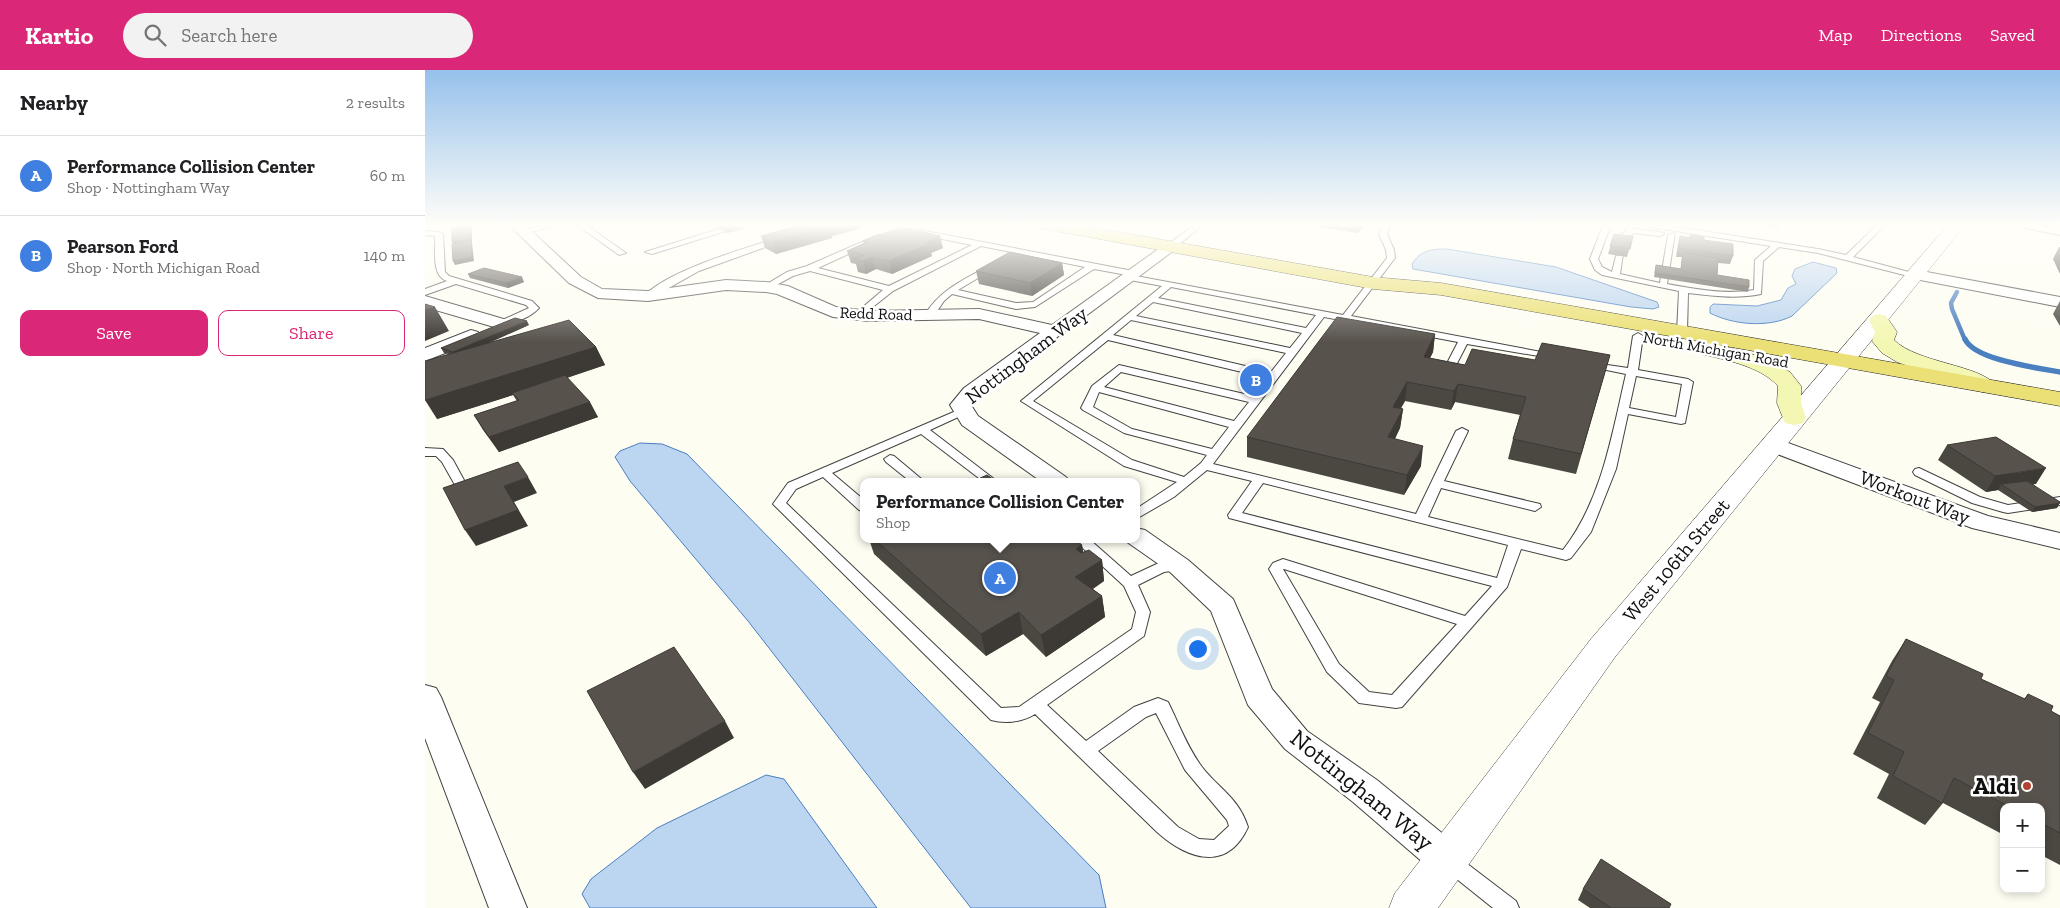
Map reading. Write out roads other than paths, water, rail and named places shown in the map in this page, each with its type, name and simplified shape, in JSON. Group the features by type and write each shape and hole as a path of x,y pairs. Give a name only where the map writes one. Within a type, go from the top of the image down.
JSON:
{"main road":[{"name":"North Michigan Road","path":"1263,264 1373,283 1441,289 1682,332 2060,410"},
{"name":"North Michigan Road","path":"1373,283 1408,295 1706,348 1983,385 2060,399"},
{"path":"1879,320 1886,332 1883,341 1897,354 1913,362 1949,371 1983,385"},
{"path":"1706,348 1764,367 1789,384 1791,394 1783,431"}],"street":[{"name":"Redd Road","path":"559,264 583,286 598,293 620,296 648,296 726,285 766,287 781,290 833,312 859,315 979,314 1055,330"},
{"name":"Nottingham Way","path":"1053,478 970,420 960,406 971,392 1146,264"},
{"name":"West 106th Street","path":"1411,908 1603,648 1783,431 1925,264"},
{"path":"1916,275 2060,302"},
{"path":"425,301 501,324"},
{"path":"425,355 501,324"},
{"name":"Workout Way","path":"1783,431 1981,522 2060,541"},
{"name":"Nottingham Way","path":"1140,539 1179,566 1223,606 1259,696 1296,740 1365,791 1446,859"},
{"path":"425,697 508,908"}],"lane":[{"path":"441,264 441,273 446,278 529,303 534,308 529,313 501,324"},
{"path":"648,296 678,277 710,264"},
{"path":"766,287 790,274 819,264"},
{"path":"859,315 890,289 940,264"},
{"path":"930,315 935,303 951,291 996,264"},
{"path":"1083,264 1170,284 1323,312 1464,341 1512,353 1559,358"},
{"path":"1346,317 1387,264"},
{"path":"1596,264 1605,273 1663,286 1749,295 1758,292 1759,264"},
{"path":"1615,276 1618,264"},
{"path":"1663,286 1667,264"},
{"path":"1872,264 1916,275"},
{"path":"951,291 1016,306 1025,306 1035,304 1092,266"},
{"path":"810,268 890,289"},
{"path":"425,292 456,281"},
{"path":"1170,284 1026,401 1128,463 1185,481"},
{"path":"1682,332 1684,289"},
{"path":"974,296 995,293"},
{"path":"1019,298 1025,306"},
{"path":"1151,299 1307,331"},
{"path":"1140,512 1205,466 1291,351 1323,312"},
{"path":"1129,317 1291,351"},
{"path":"1105,336 1273,376"},
{"path":"1205,466 1566,555 1584,532 1610,469 1632,372 1638,336"},
{"path":"1447,373 1464,341"},
{"path":"1577,362 1688,382 1681,421 1623,410"},
{"path":"1215,454 1128,431 1087,408 1096,388 1119,368 1255,400"},
{"path":"1096,388 1236,425"},
{"path":"963,411 792,486 779,504 997,715 1022,714 1139,632 1143,612 1130,583 1085,543"},
{"path":"921,429 987,478"},
{"path":"1420,519 1462,431"},
{"path":"425,452 439,452 447,460 459,482"},
{"path":"890,459 914,478"},
{"path":"824,472 860,504"},
{"path":"1919,472 1976,500 2008,509 2060,501"},
{"path":"1260,479 1234,515 1502,584"},
{"path":"1437,483 1535,507"},
{"path":"1469,622 1283,564 1276,569 1333,668 1365,698 1396,702 1469,622 1502,584 1516,543"},
{"path":"1130,583 1161,567 1179,566"},
{"path":"1035,704 1085,751 1185,841 1199,848 1218,848 1231,839 1239,827 1235,812 1204,781 1175,740 1162,707 1158,705 1140,712 1085,751"},
{"path":"1446,859 1509,908"}],"water":[{"path":"1412,264 1538,264 1556,267 1657,302 1659,307 1653,309 1631,307 1413,269"},
{"path":"1808,264 1821,264 1836,268 1837,273 1792,316 1783,320 1751,324 1729,320 1710,313 1710,307 1713,304 1757,306 1781,300 1788,288 1796,284 1792,276 1795,269"},
{"path":"640,443 662,444 687,454 1099,875 1106,908 971,908 748,621 630,481 615,457 620,451"},
{"path":"766,775 784,779 877,908 590,908 582,894 591,879 657,828"}],"waterway":[{"path":"1957,292 1951,303 1965,340"},
{"path":"1965,339 1971,346 1993,358 2060,372"}],"place":[{"name":"Pearson Ford","path":"1256,380"},
{"name":"Performance Collision Center","path":"1000,578"},
{"name":"Aldi","path":"2027,786"}]}
